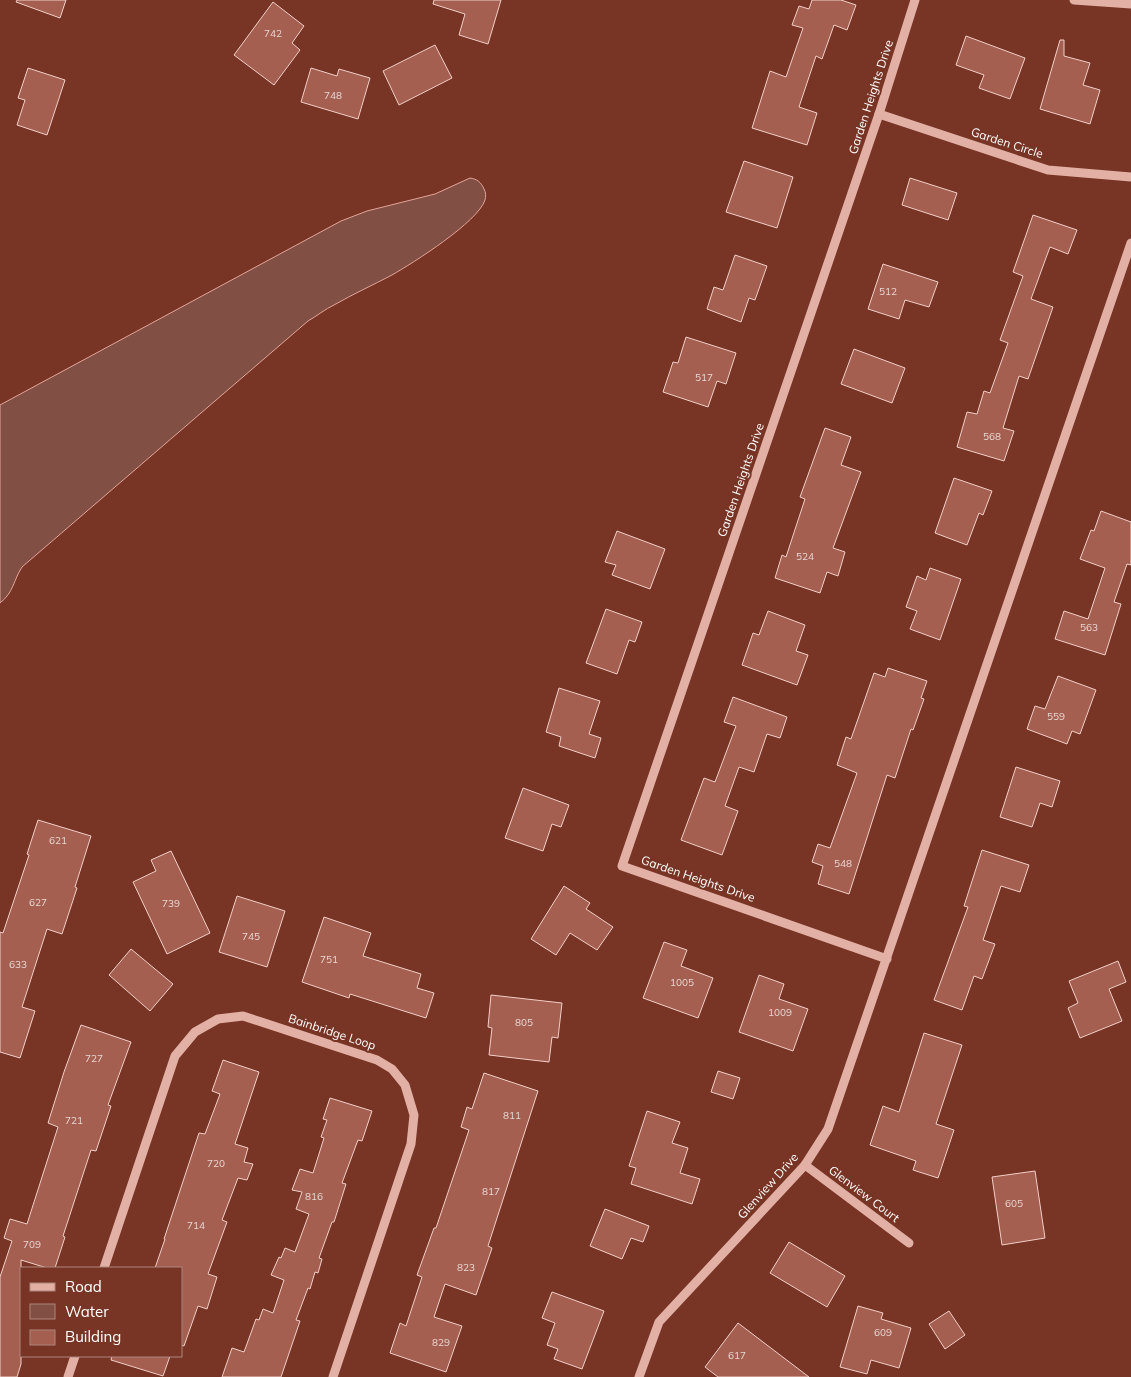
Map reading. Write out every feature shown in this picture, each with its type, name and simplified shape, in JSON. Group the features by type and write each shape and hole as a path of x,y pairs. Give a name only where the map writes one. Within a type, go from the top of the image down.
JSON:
{"street":[{"name":"Garden Heights Drive","path":"887,959 622,866 879,114 915,0"},
{"path":"1074,0 1131,4"},
{"name":"Garden Circle","path":"879,114 1048,170 1131,177"},
{"path":"887,959 1131,243"},
{"name":"Glenview Drive","path":"639,1377 659,1322 805,1165 828,1129 887,959"},
{"name":"Bainbridge Loop","path":"104,1267 175,1056 195,1032 218,1019 243,1016 377,1060 392,1069 405,1085 414,1115 411,1144 333,1377"},
{"name":"Glenview Court","path":"805,1165 909,1243"},
{"path":"68,1377 75,1357"}],"water":[{"path":"470,178 480,183 485,190 486,196 480,209 458,230 392,275 308,321 22,567 11,590 0,603 0,405 341,221 367,211 435,194"}],"building":[{"path":"17,0 66,0 60,18 16,2"},
{"path":"434,0 501,0 488,44 459,35 465,14 433,4"},
{"path":"812,0 841,0 856,5 847,30 834,25 822,59 816,56 799,107 817,113 807,145 752,128 770,71 786,77 803,28 792,25 799,6 809,9"},
{"path":"273,2 304,26 292,43 300,50 274,85 234,55"},
{"path":"966,36 1025,58 1010,99 979,88 984,75 956,65"},
{"path":"1060,40 1064,40 1064,56 1090,63 1083,85 1100,90 1090,124 1040,109"},
{"path":"435,45 452,78 399,105 383,71"},
{"path":"28,68 65,80 47,135 17,125 25,100 18,98"},
{"path":"311,68 337,76 339,69 370,78 358,119 301,102"},
{"path":"744,161 793,177 777,228 726,212"},
{"path":"910,178 957,193 948,220 902,205"},
{"path":"1033,215 1077,230 1068,254 1050,247 1031,299 1053,307 1028,379 1019,376 1003,428 1014,431 1004,461 957,447 967,412 977,414 984,391 990,393 1008,343 1000,340 1023,276 1013,272"},
{"path":"735,255 767,266 755,300 749,298 741,322 707,309 714,287 723,290"},
{"path":"883,264 938,282 929,307 905,300 899,319 868,309"},
{"path":"686,337 736,353 726,384 717,381 708,407 663,392 673,362 678,363"},
{"path":"854,349 905,368 892,403 841,384"},
{"path":"825,428 851,437 841,465 861,472 833,548 845,552 838,576 827,572 820,593 775,578 782,555 786,557 805,499 800,497"},
{"path":"954,478 992,491 983,515 979,513 967,545 935,533"},
{"path":"1101,511 1131,522 1131,565 1127,564 1114,602 1121,604 1105,655 1055,639 1064,611 1088,619 1105,568 1080,559 1091,530 1094,531"},
{"path":"617,531 665,549 650,589 612,575 616,565 605,562"},
{"path":"930,568 961,579 940,640 910,629 917,611 906,607 917,576 926,580"},
{"path":"606,609 642,622 635,642 629,640 617,674 586,663"},
{"path":"768,611 805,625 796,651 808,655 797,685 742,665 753,633 759,635"},
{"path":"888,668 927,681 921,698 924,699 913,730 911,729 895,778 887,775 849,894 818,884 823,866 812,862 818,844 830,848 857,773 837,765 846,737 851,739 874,673 885,677"},
{"path":"1058,676 1096,690 1080,734 1072,731 1067,744 1027,729 1035,706 1045,709"},
{"path":"559,688 600,701 589,734 601,738 595,758 559,746 561,737 546,732"},
{"path":"733,697 787,717 780,738 767,734 754,772 739,767 725,806 738,811 722,855 681,840 704,778 715,782 736,726 724,722"},
{"path":"1016,767 1060,781 1052,807 1040,803 1032,827 1000,817"},
{"path":"523,788 569,805 561,827 552,824 543,851 505,838"},
{"path":"38,820 91,836 62,934 47,929 22,1007 35,1011 20,1058 0,1052 0,932 3,933 29,855 27,854"},
{"path":"982,850 1029,865 1020,892 1001,886 983,940 995,944 982,979 974,976 962,1010 934,1000 968,907 964,906"},
{"path":"171,851 210,933 167,954 133,882 156,871 151,860"},
{"path":"564,886 590,903 586,909 613,927 597,950 570,933 556,955 531,939"},
{"path":"237,896 285,911 267,967 219,952"},
{"path":"324,917 371,933 363,956 421,974 417,988 434,993 426,1018 350,994 349,998 302,982"},
{"path":"664,942 687,950 681,966 713,978 698,1018 643,998"},
{"path":"131,949 173,984 150,1011 109,975"},
{"path":"1118,961 1126,982 1109,989 1122,1021 1080,1038 1068,1008 1078,1003 1069,981"},
{"path":"759,975 784,984 779,999 808,1009 793,1051 739,1032"},
{"path":"491,995 562,1003 558,1038 552,1037 549,1062 489,1055 492,1028 488,1027"},
{"path":"81,1025 131,1042 108,1105 111,1106 96,1151 91,1150 63,1236 65,1237 55,1267 44,1267 21,1260 21,1364 17,1377 0,1377 0,1277 12,1241 4,1238 10,1219 27,1224 58,1127 48,1123"},
{"path":"924,1033 962,1045 936,1124 954,1130 938,1178 913,1170 916,1161 870,1145 883,1106 899,1112"},
{"path":"223,1060 259,1072 235,1144 248,1148 244,1162 253,1164 247,1180 238,1178 222,1220 227,1222 208,1274 217,1277 207,1309 198,1306 184,1346 182,1345 182,1267 155,1267 199,1133 205,1134 220,1094 212,1091"},
{"path":"718,1071 740,1078 733,1099 711,1092"},
{"path":"484,1073 538,1091 488,1246 492,1248 476,1295 445,1284 434,1317 462,1326 446,1372 390,1353 400,1323 406,1326 422,1277 417,1275 434,1228 436,1228 469,1130 461,1127 467,1107 472,1109"},
{"path":"330,1098 372,1111 362,1141 358,1140 342,1183 346,1184 334,1222 332,1222 319,1258 322,1259 318,1273 315,1272 310,1289 308,1288 296,1320 300,1321 281,1377 222,1377 232,1348 244,1352 256,1319 259,1320 263,1309 273,1313 284,1280 271,1275 285,1248 295,1252 309,1214 296,1209 302,1192 292,1190 300,1169 313,1173 324,1138 321,1137 327,1120 323,1119"},
{"path":"647,1111 680,1122 672,1143 688,1148 680,1173 700,1179 692,1204 631,1184 636,1168 629,1166"},
{"path":"1035,1171 1045,1238 1002,1245 992,1177"},
{"path":"605,1209 649,1226 643,1242 631,1238 622,1259 590,1246"},
{"path":"789,1242 845,1276 827,1307 770,1273"},
{"path":"552,1292 604,1311 582,1369 554,1359 558,1349 547,1345 555,1323 542,1318"},
{"path":"858,1306 883,1313 881,1319 911,1328 899,1368 871,1360 867,1374 840,1367"},
{"path":"949,1311 965,1335 945,1349 929,1324"},
{"path":"738,1323 809,1377 718,1377 705,1367"},
{"path":"112,1357 170,1357 163,1376 111,1360"}]}
